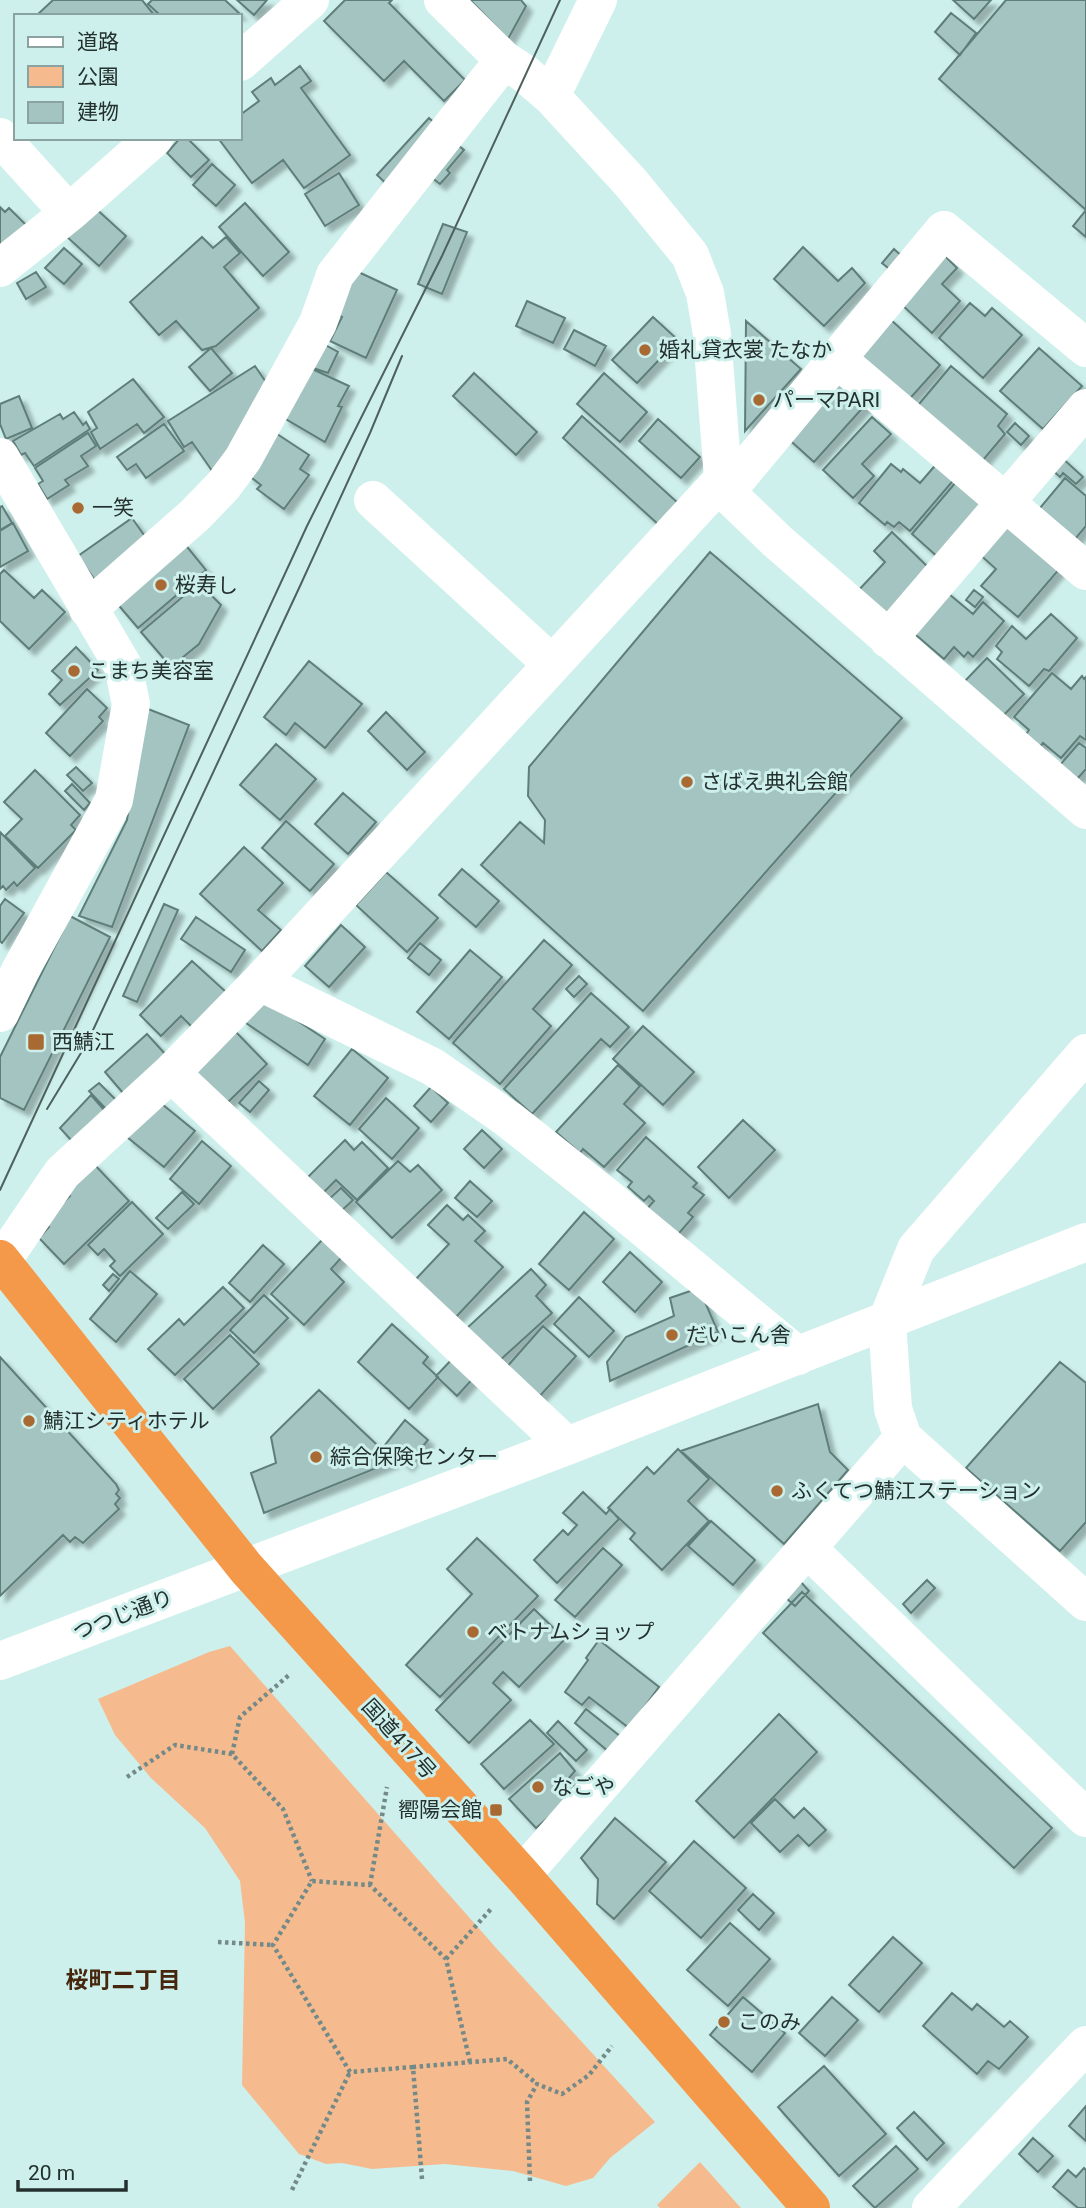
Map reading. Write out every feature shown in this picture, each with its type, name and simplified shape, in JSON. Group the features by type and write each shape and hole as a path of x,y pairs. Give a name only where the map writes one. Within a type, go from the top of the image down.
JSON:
{"highway":[{"name":"国道417号","path":"1,1262 246,1568 522,1875 811,2208"}],"street":[{"path":"242,60 310,0"},
{"path":"443,0 504,60 551,96 631,183 690,255 705,293 712,334 724,485 777,541 1086,810"},
{"path":"551,96 598,0"},
{"path":"88,609 195,515 223,486 243,459 318,323 335,275 504,60"},
{"path":"0,137 69,214"},
{"path":"0,268 69,214 152,140"},
{"path":"1,1262 62,1173 171,1073 260,982 552,664 724,485 944,230 1086,348"},
{"path":"836,358 1086,570"},
{"path":"888,639 1086,408"},
{"path":"0,457 123,666 131,704 114,800 10,961 0,1013"},
{"path":"373,500 552,664"},
{"path":"260,982 433,1067 497,1112 605,1196 798,1356"},
{"path":"1086,1053 916,1250 887,1321 893,1409 903,1438 1086,1602"},
{"path":"171,1073 568,1446"},
{"name":"つつじ通り","path":"0,1661 568,1446 1086,1242"},
{"path":"522,1875 903,1438"},
{"path":"807,1548 1086,1818"},
{"path":"932,2208 1085,2048"}],"path":[{"path":"232,1754 240,1717 289,1675"},
{"path":"127,1777 175,1745 232,1754 283,1810 312,1881"},
{"path":"370,1885 387,1787"},
{"path":"312,1881 370,1885 446,1959 470,2063"},
{"path":"273,1945 312,1881"},
{"path":"446,1959 491,1909"},
{"path":"218,1942 273,1945"},
{"path":"273,1945 350,2072"},
{"path":"350,2072 507,2059 537,2084 562,2094 589,2075 611,2046"},
{"path":"413,2067 422,2179"},
{"path":"292,2190 350,2072"},
{"path":"530,2181 527,2102 537,2084"}],"green space":[{"path":"230,1646 497,1949 655,2122 610,2158 593,2178 566,2186 513,2171 445,2164 372,2169 342,2163 326,2164 299,2154 242,2085 245,1923 240,1881 205,1828 151,1778 115,1735 98,1699 209,1652"},
{"path":"700,2162 741,2208 660,2208 657,2205"}],"building":[{"path":"53,0 142,0 153,14 38,14"},
{"path":"152,0 225,0 240,14 159,14 148,4"},
{"path":"237,0 267,0 254,15"},
{"path":"345,0 392,0 389,3 465,80 444,101 404,61 384,81 324,21"},
{"path":"470,0 521,0 526,6 508,39"},
{"path":"953,0 991,0 974,19"},
{"path":"1006,0 1086,0 1086,210 939,79"},
{"path":"951,13 976,33 960,55 935,32"},
{"path":"300,66 311,81 301,88 350,155 304,188 283,160 252,183 220,140 242,140 242,114 259,101 252,92 271,78 275,85"},
{"path":"429,118 444,131 392,189 377,175"},
{"path":"178,140 189,140 209,160 191,177 167,153"},
{"path":"454,142 464,150 447,170 450,173 440,184 427,174"},
{"path":"212,164 235,185 216,206 193,185"},
{"path":"339,173 359,205 325,226 305,194"},
{"path":"245,203 289,252 263,276 219,227"},
{"path":"93,206 126,236 99,266 66,236"},
{"path":"0,207 5,212 9,208 26,225 0,249"},
{"path":"1086,210 1086,237 1073,226"},
{"path":"443,224 467,232 442,294 418,284"},
{"path":"202,237 213,248 226,237 240,253 224,267 259,308 216,346 202,350 176,321 159,335 130,302"},
{"path":"803,247 838,281 852,268 865,283 824,326 774,279"},
{"path":"64,248 82,264 64,284 45,268"},
{"path":"894,249 905,259 893,272 882,263"},
{"path":"944,255 957,268 942,284 960,301 932,333 900,303"},
{"path":"352,269 397,290 366,358 330,341 342,317 332,312"},
{"path":"36,272 46,287 26,299 17,283"},
{"path":"527,301 565,318 553,343 516,326"},
{"path":"970,303 985,316 992,308 1022,335 983,378 939,338"},
{"name":"婚礼貸衣裳 たなか","path":"653,317 678,340 637,383 612,360"},
{"path":"889,318 940,365 905,404 853,357"},
{"name":"パーマPARI","path":"746,321 801,369 745,431"},
{"path":"574,330 606,346 595,366 564,349"},
{"path":"320,342 338,352 328,373 307,366"},
{"path":"211,348 232,373 210,391 189,367"},
{"path":"1039,348 1082,386 1043,429 1000,391"},
{"path":"255,366 270,388 217,478 192,442 184,447 168,421"},
{"path":"951,366 1007,414 998,426 1005,434 978,466 914,410"},
{"path":"310,368 349,386 338,406 342,407 325,442 284,418"},
{"path":"474,373 537,432 516,455 453,396"},
{"path":"604,373 647,412 620,442 577,404"},
{"path":"836,375 867,403 814,462 783,434"},
{"path":"133,379 164,417 144,433 137,424 100,449 91,432 97,428 88,412"},
{"path":"19,396 32,428 6,439 0,424 0,404"},
{"path":"74,412 83,425 86,422 90,429 34,466 25,453 21,455 13,441 60,414 63,419"},
{"path":"582,416 678,503 659,525 563,438"},
{"path":"872,417 891,434 862,464 874,476 853,498 823,470"},
{"path":"658,419 700,457 681,478 639,441"},
{"path":"1015,423 1029,436 1021,445 1007,432"},
{"path":"164,424 184,451 146,478 136,464 127,470 117,457"},
{"path":"271,430 309,455 300,469 309,475 284,509 257,489 261,485 248,475"},
{"path":"88,433 96,446 81,456 88,466 65,480 69,485 47,499 38,484 43,481 35,468"},
{"path":"1060,456 1083,477 1076,484 1063,473 1060,477 1050,468"},
{"path":"939,461 957,476 910,531 899,522 894,527 887,522 885,525 859,503 891,464 901,472 903,469 920,483"},
{"path":"1065,478 1086,496 1086,526 1071,544 1035,514"},
{"path":"956,482 985,507 940,559 912,534"},
{"path":"2,506 12,523 0,530 0,507"},
{"path":"132,518 151,545 97,583 78,556"},
{"path":"1004,521 1062,566 1018,617 981,586 996,569 977,552"},
{"path":"13,523 28,551 0,567 0,531"},
{"path":"892,532 930,569 883,619 856,593 885,562 874,551"},
{"name":"桜寿し","path":"184,543 206,570 138,628 115,601"},
{"name":"さばえ典礼会館","path":"710,552 902,718 643,1011 481,865 520,822 544,843 545,820 528,796 529,767"},
{"path":"4,570 34,598 42,590 65,612 29,649 0,621 0,574"},
{"path":"199,583 221,605 199,644 171,667 141,632"},
{"path":"943,589 973,614 983,602 1004,621 973,657 968,652 964,657 954,647 944,659 909,629"},
{"path":"974,590 983,597 975,607 966,600"},
{"path":"1051,614 1077,638 1049,671 1044,669 1029,686 997,659 1002,652 996,646 1012,626 1026,639"},
{"path":"76,647 98,670 60,705 49,694 62,680 52,671"},
{"path":"987,658 1024,694 1001,718 964,682"},
{"path":"309,661 362,704 325,748 295,723 286,735 264,717"},
{"path":"1052,673 1071,689 1082,676 1084,679 1086,677 1086,740 1080,736 1061,758 1043,743 1038,749 1024,737 1029,730 1014,717"},
{"path":"87,689 107,708 99,717 103,721 70,756 46,733"},
{"path":"143,707 189,725 112,927 79,916 127,820"},
{"path":"386,712 425,752 407,770 368,731"},
{"path":"1079,743 1086,748 1086,769 1077,779 1060,765"},
{"path":"276,744 316,779 280,820 240,785"},
{"path":"76,767 92,783 83,791 67,775"},
{"path":"35,770 80,815 71,825 76,830 38,868 5,836 22,819 4,802"},
{"path":"72,784 90,803 84,810 65,791"},
{"path":"343,793 376,822 348,854 315,824"},
{"path":"286,821 334,864 310,891 262,848"},
{"path":"0,832 35,868 17,886 14,882 6,890 3,886 0,889"},
{"path":"244,847 283,883 258,910 281,930 262,951 200,894"},
{"path":"462,869 499,901 476,927 439,895"},
{"path":"386,872 438,918 407,952 356,905"},
{"path":"5,899 24,913 2,943 0,906"},
{"path":"164,904 178,910 137,1002 123,996"},
{"path":"70,916 110,937 24,1110 0,1098 0,1057"},
{"path":"196,917 245,950 231,972 181,939"},
{"path":"341,925 365,947 329,987 305,966"},
{"path":"544,940 572,965 533,1009 551,1026 500,1084 453,1043"},
{"path":"420,943 441,960 429,975 408,958"},
{"path":"470,950 502,977 449,1039 417,1012"},
{"path":"192,961 226,992 192,1027 181,1016 161,1036 140,1015"},
{"path":"579,976 587,984 574,997 566,989"},
{"path":"591,993 629,1027 610,1047 601,1039 532,1114 504,1089"},
{"path":"260,996 325,1039 308,1065 243,1021"},
{"path":"643,1026 694,1072 663,1105 613,1059"},
{"path":"233,1029 267,1064 224,1106 190,1072"},
{"path":"147,1034 166,1055 123,1093 105,1072"},
{"path":"352,1049 388,1078 350,1125 314,1096"},
{"path":"618,1065 640,1086 624,1104 645,1123 604,1167 583,1149 580,1153 556,1132"},
{"path":"259,1081 269,1090 250,1112 239,1103"},
{"path":"99,1083 116,1100 106,1109 89,1091"},
{"path":"431,1087 448,1103 431,1122 414,1106"},
{"path":"91,1095 105,1111 72,1141 60,1128"},
{"path":"386,1098 419,1128 392,1159 359,1129"},
{"path":"157,1100 195,1131 164,1167 127,1137"},
{"path":"743,1120 775,1150 729,1198 698,1167"},
{"path":"482,1130 502,1149 484,1168 464,1149"},
{"path":"646,1137 697,1183 693,1187 704,1195 688,1213 693,1217 674,1239 644,1212 654,1201 649,1196 644,1201 628,1187 632,1182 617,1170"},
{"path":"345,1140 354,1150 362,1142 388,1168 357,1200 336,1180 320,1196 305,1180"},
{"path":"202,1141 231,1166 199,1204 170,1179"},
{"path":"398,1161 410,1172 418,1165 442,1190 392,1238 356,1202"},
{"path":"93,1163 129,1201 64,1264 39,1238 49,1227 47,1218 70,1196 64,1190"},
{"path":"470,1181 492,1201 477,1217 455,1198"},
{"path":"341,1188 353,1200 339,1213 327,1201"},
{"path":"182,1192 194,1204 168,1229 156,1218"},
{"path":"132,1202 163,1234 120,1276 110,1266 115,1261 104,1249 98,1255 88,1245"},
{"path":"447,1205 463,1220 468,1215 485,1231 475,1241 503,1267 455,1318 415,1280 449,1244 428,1225"},
{"path":"584,1212 614,1239 569,1290 539,1264"},
{"path":"323,1239 342,1257 331,1269 344,1282 304,1325 271,1294"},
{"path":"263,1245 284,1264 250,1302 229,1283"},
{"path":"630,1252 662,1282 635,1312 603,1282"},
{"path":"531,1269 546,1285 536,1296 552,1313 498,1362 466,1329"},
{"path":"130,1271 157,1294 116,1342 90,1319"},
{"path":"113,1274 119,1279 109,1291 103,1285"},
{"path":"223,1287 244,1308 175,1375 148,1349 179,1319 184,1325"},
{"name":"だいこん舎","path":"699,1288 718,1332 610,1381 607,1362 626,1337 674,1316 670,1298"},
{"path":"264,1295 288,1318 254,1353 230,1330"},
{"path":"579,1297 614,1331 589,1357 554,1324"},
{"path":"392,1324 428,1357 423,1363 438,1377 409,1409 358,1362"},
{"path":"543,1326 576,1356 538,1398 505,1369"},
{"path":"230,1335 259,1364 213,1409 184,1379"},
{"path":"456,1355 477,1374 457,1396 436,1376"},
{"name":"鯖江シティホテル","path":"0,1357 116,1484 119,1490 116,1494 120,1498 115,1504 119,1509 83,1543 75,1537 70,1542 63,1535 0,1596"},
{"path":"1060,1362 1086,1383 1086,1522 1060,1551 966,1468"},
{"path":"319,1390 394,1461 264,1513 251,1473 276,1463 271,1437"},
{"path":"818,1404 830,1452 848,1470 784,1544 681,1451"},
{"path":"405,1420 428,1440 407,1465 384,1446"},
{"path":"678,1449 709,1479 688,1501 709,1521 662,1570 630,1539 635,1533 608,1508 647,1467 654,1474"},
{"path":"583,1492 606,1514 610,1509 619,1519 557,1583 534,1560 563,1530 568,1535 577,1525 563,1513"},
{"path":"711,1521 755,1560 733,1585 688,1546"},
{"path":"477,1538 538,1596 440,1697 406,1665 472,1594 447,1569"},
{"path":"603,1548 622,1565 575,1617 555,1600"},
{"path":"927,1580 935,1588 911,1613 903,1604"},
{"path":"800,1581 809,1591 795,1606 785,1597"},
{"path":"802,1592 1052,1828 1014,1868 763,1633"},
{"path":"534,1609 565,1639 519,1687 503,1672 493,1683 511,1700 469,1743 436,1710"},
{"path":"599,1640 659,1687 629,1728 589,1697 582,1705 565,1692"},
{"path":"586,1709 621,1737 609,1752 575,1723"},
{"path":"779,1714 817,1752 734,1838 696,1801"},
{"path":"530,1720 554,1744 504,1789 481,1764"},
{"path":"558,1721 587,1750 576,1761 547,1733"},
{"path":"560,1753 575,1771 568,1779 576,1788 570,1799 536,1828 509,1799"},
{"path":"775,1799 794,1818 804,1808 826,1830 809,1846 798,1835 780,1852 751,1823"},
{"path":"615,1818 666,1862 614,1919 597,1904 598,1879 581,1858"},
{"path":"694,1841 746,1888 701,1938 649,1891"},
{"path":"753,1894 774,1913 759,1930 738,1910"},
{"path":"730,1923 770,1959 728,2006 687,1970"},
{"path":"893,1937 922,1963 879,2012 849,1985"},
{"path":"952,1993 972,2010 977,2004 1004,2027 1010,2021 1028,2037 999,2069 988,2061 977,2074 923,2026"},
{"path":"743,1997 785,2033 752,2072 710,2035"},
{"path":"832,1997 858,2020 825,2056 799,2033"},
{"path":"824,2066 886,2134 839,2176 778,2107"},
{"path":"1086,2106 1086,2141 1069,2126"},
{"path":"914,2112 944,2143 927,2160 897,2128"},
{"path":"1033,2138 1053,2156 1038,2172 1019,2154"},
{"path":"896,2146 918,2169 875,2208 853,2186"},
{"path":"1084,2168 1086,2208 1078,2208 1053,2187 1068,2170 1076,2177"}],"tram line":[{"path":"0,1190 307,526 442,256 560,0"},
{"path":"47,1109 87,1043 300,586 402,356"}],"place":[{"name":"婚礼貸衣裳 たなか","path":"645,350"},
{"name":"パーマPARI","path":"759,400"},
{"name":"一笑","path":"78,508"},
{"name":"桜寿し","path":"161,585"},
{"name":"こまち美容室","path":"74,671"},
{"name":"さばえ典礼会館","path":"687,782"},
{"name":"西鯖江","path":"36,1042"},
{"name":"だいこん舎","path":"672,1335"},
{"name":"鯖江シティホテル","path":"29,1421"},
{"name":"綜合保険センター","path":"316,1457"},
{"name":"ふくてつ鯖江ステーション","path":"777,1491"},
{"name":"ベトナムショップ","path":"473,1632"},
{"name":"なごや","path":"538,1787"},
{"name":"嚮陽会館","path":"496,1810"},
{"name":"このみ","path":"724,2022"}],"district":[{"name":"桜町二丁目","path":"123,1980"}]}
